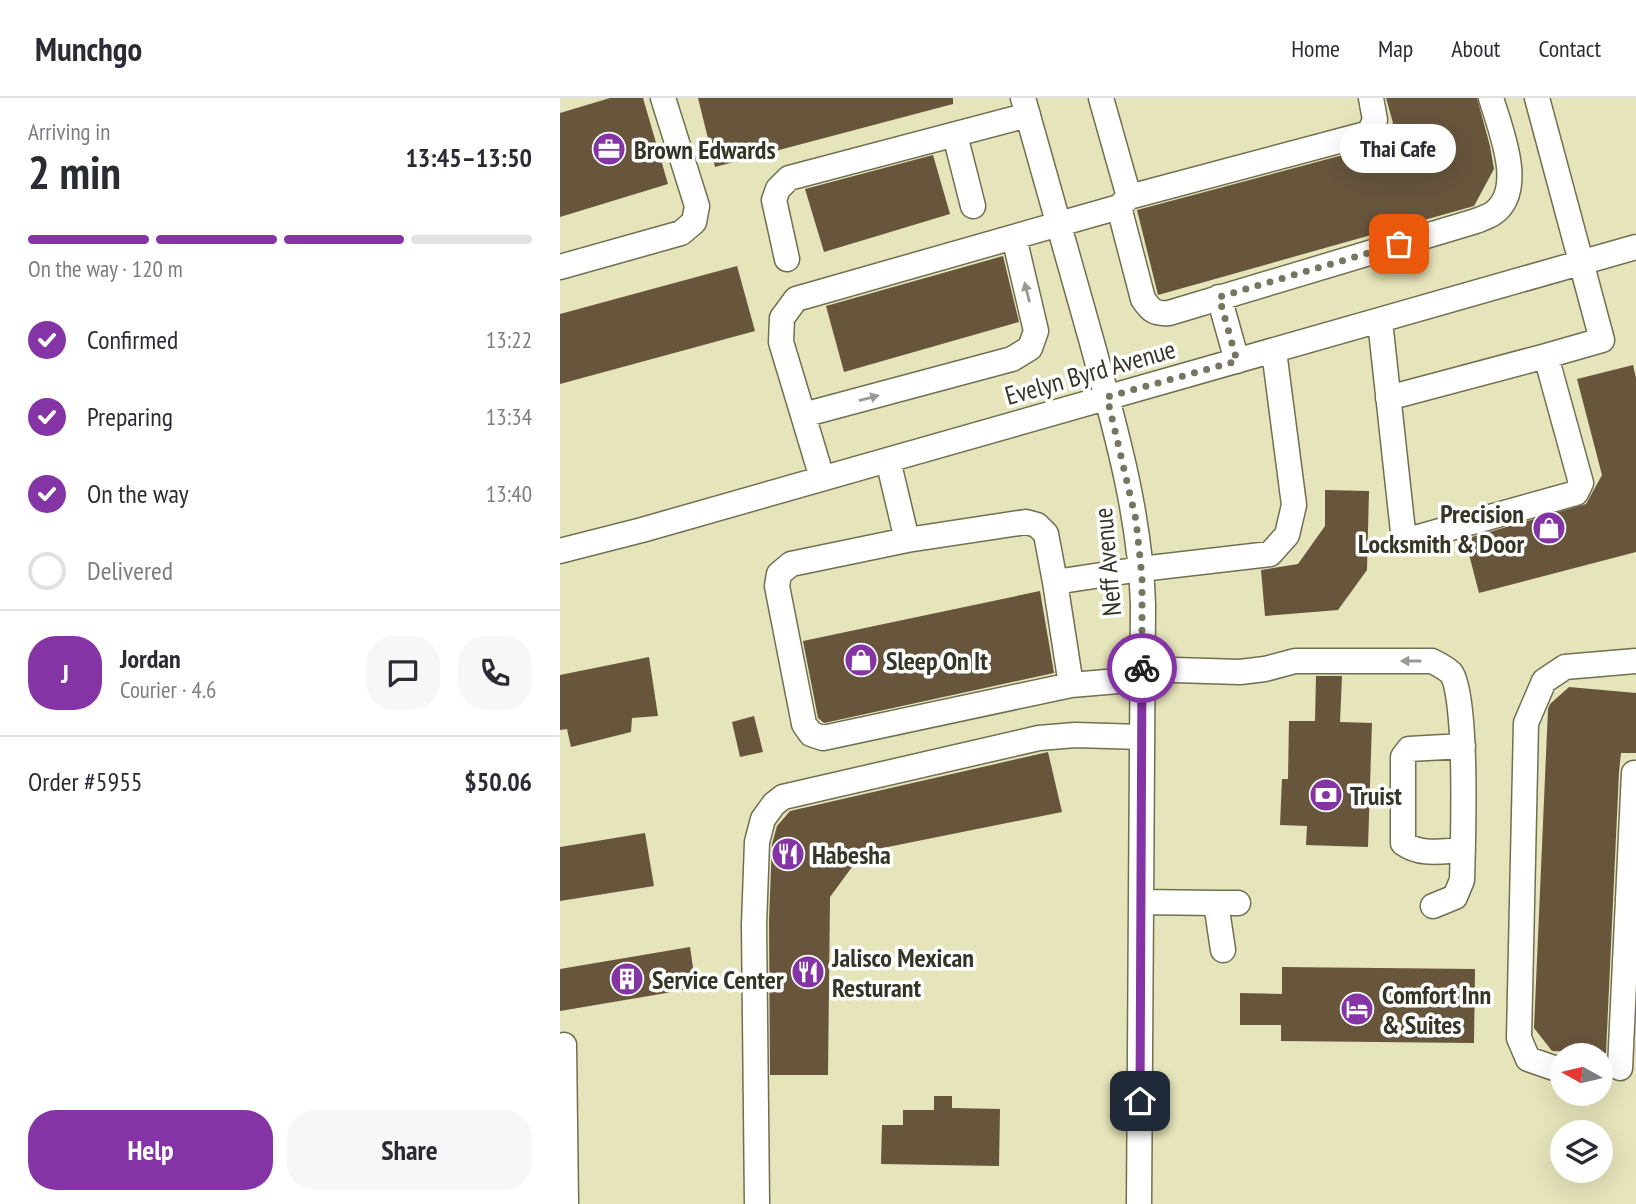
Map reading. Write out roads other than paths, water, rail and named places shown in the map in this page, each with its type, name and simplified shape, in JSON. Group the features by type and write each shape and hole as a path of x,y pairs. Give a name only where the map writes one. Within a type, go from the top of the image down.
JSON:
{"street":[{"path":"560,267 681,233 694,222 696,206 663,98"},
{"path":"1101,98 1143,299 1150,309 1157,313 1169,313 1493,214 1504,200 1510,185 1510,164 1491,98"},
{"path":"822,478 781,342 782,318 796,299 1369,133 1375,120 1371,98"},
{"path":"1388,398 1602,340 1536,98"},
{"path":"787,259 774,200 778,189 789,178 955,135 1026,107"},
{"name":"Neff Avenue","path":"1026,107 1107,397 1131,493 1142,569 1139,1204"},
{"path":"955,135 973,206"},
{"path":"803,415 1012,359 1030,348 1037,331 1014,237"},
{"name":"Evelyn Byrd Avenue","path":"560,551 1636,247"},
{"path":"1219,297 1237,361"},
{"path":"1380,321 1404,541 1576,493 1581,484 1546,356"},
{"path":"1055,582 1270,554 1287,535 1294,505 1274,351"},
{"path":"888,460 907,540"},
{"path":"1070,685 1046,534 1037,526 1026,522 907,540 791,564 779,573 777,586 804,724 811,734 823,738 1070,685 1142,674 1240,672 1295,661 1432,661 1450,673 1457,687 1463,746 1462,880 1455,897 1433,906"},
{"path":"1550,1067 1528,1059 1519,1038 1526,723 1544,681 1565,667 1636,661"},
{"path":"757,1204 754,925 758,834 768,811 783,797 1039,738 1075,735 1142,737"},
{"path":"1463,746 1409,748 1403,757 1403,843 1411,849 1424,852 1463,850"},
{"path":"1619,1068 1633,864 1636,773"},
{"path":"1141,902 1227,903 1223,950"},
{"path":"564,1045 566,1204"}],"place":[{"name":"Brown Edwards","path":"609,149"},
{"name":"Thai Cafe","path":"1399,244"},
{"name":"Precision Locksmith & Door","path":"1549,528"},
{"name":"Sleep On It","path":"861,660"},
{"name":"Truist","path":"1326,795"},
{"name":"Habesha","path":"788,854"},
{"name":"Jalisco Mexican Resturant","path":"808,972"},
{"name":"Service Center","path":"627,979"},
{"name":"Comfort Inn & Suites","path":"1357,1009"}]}
